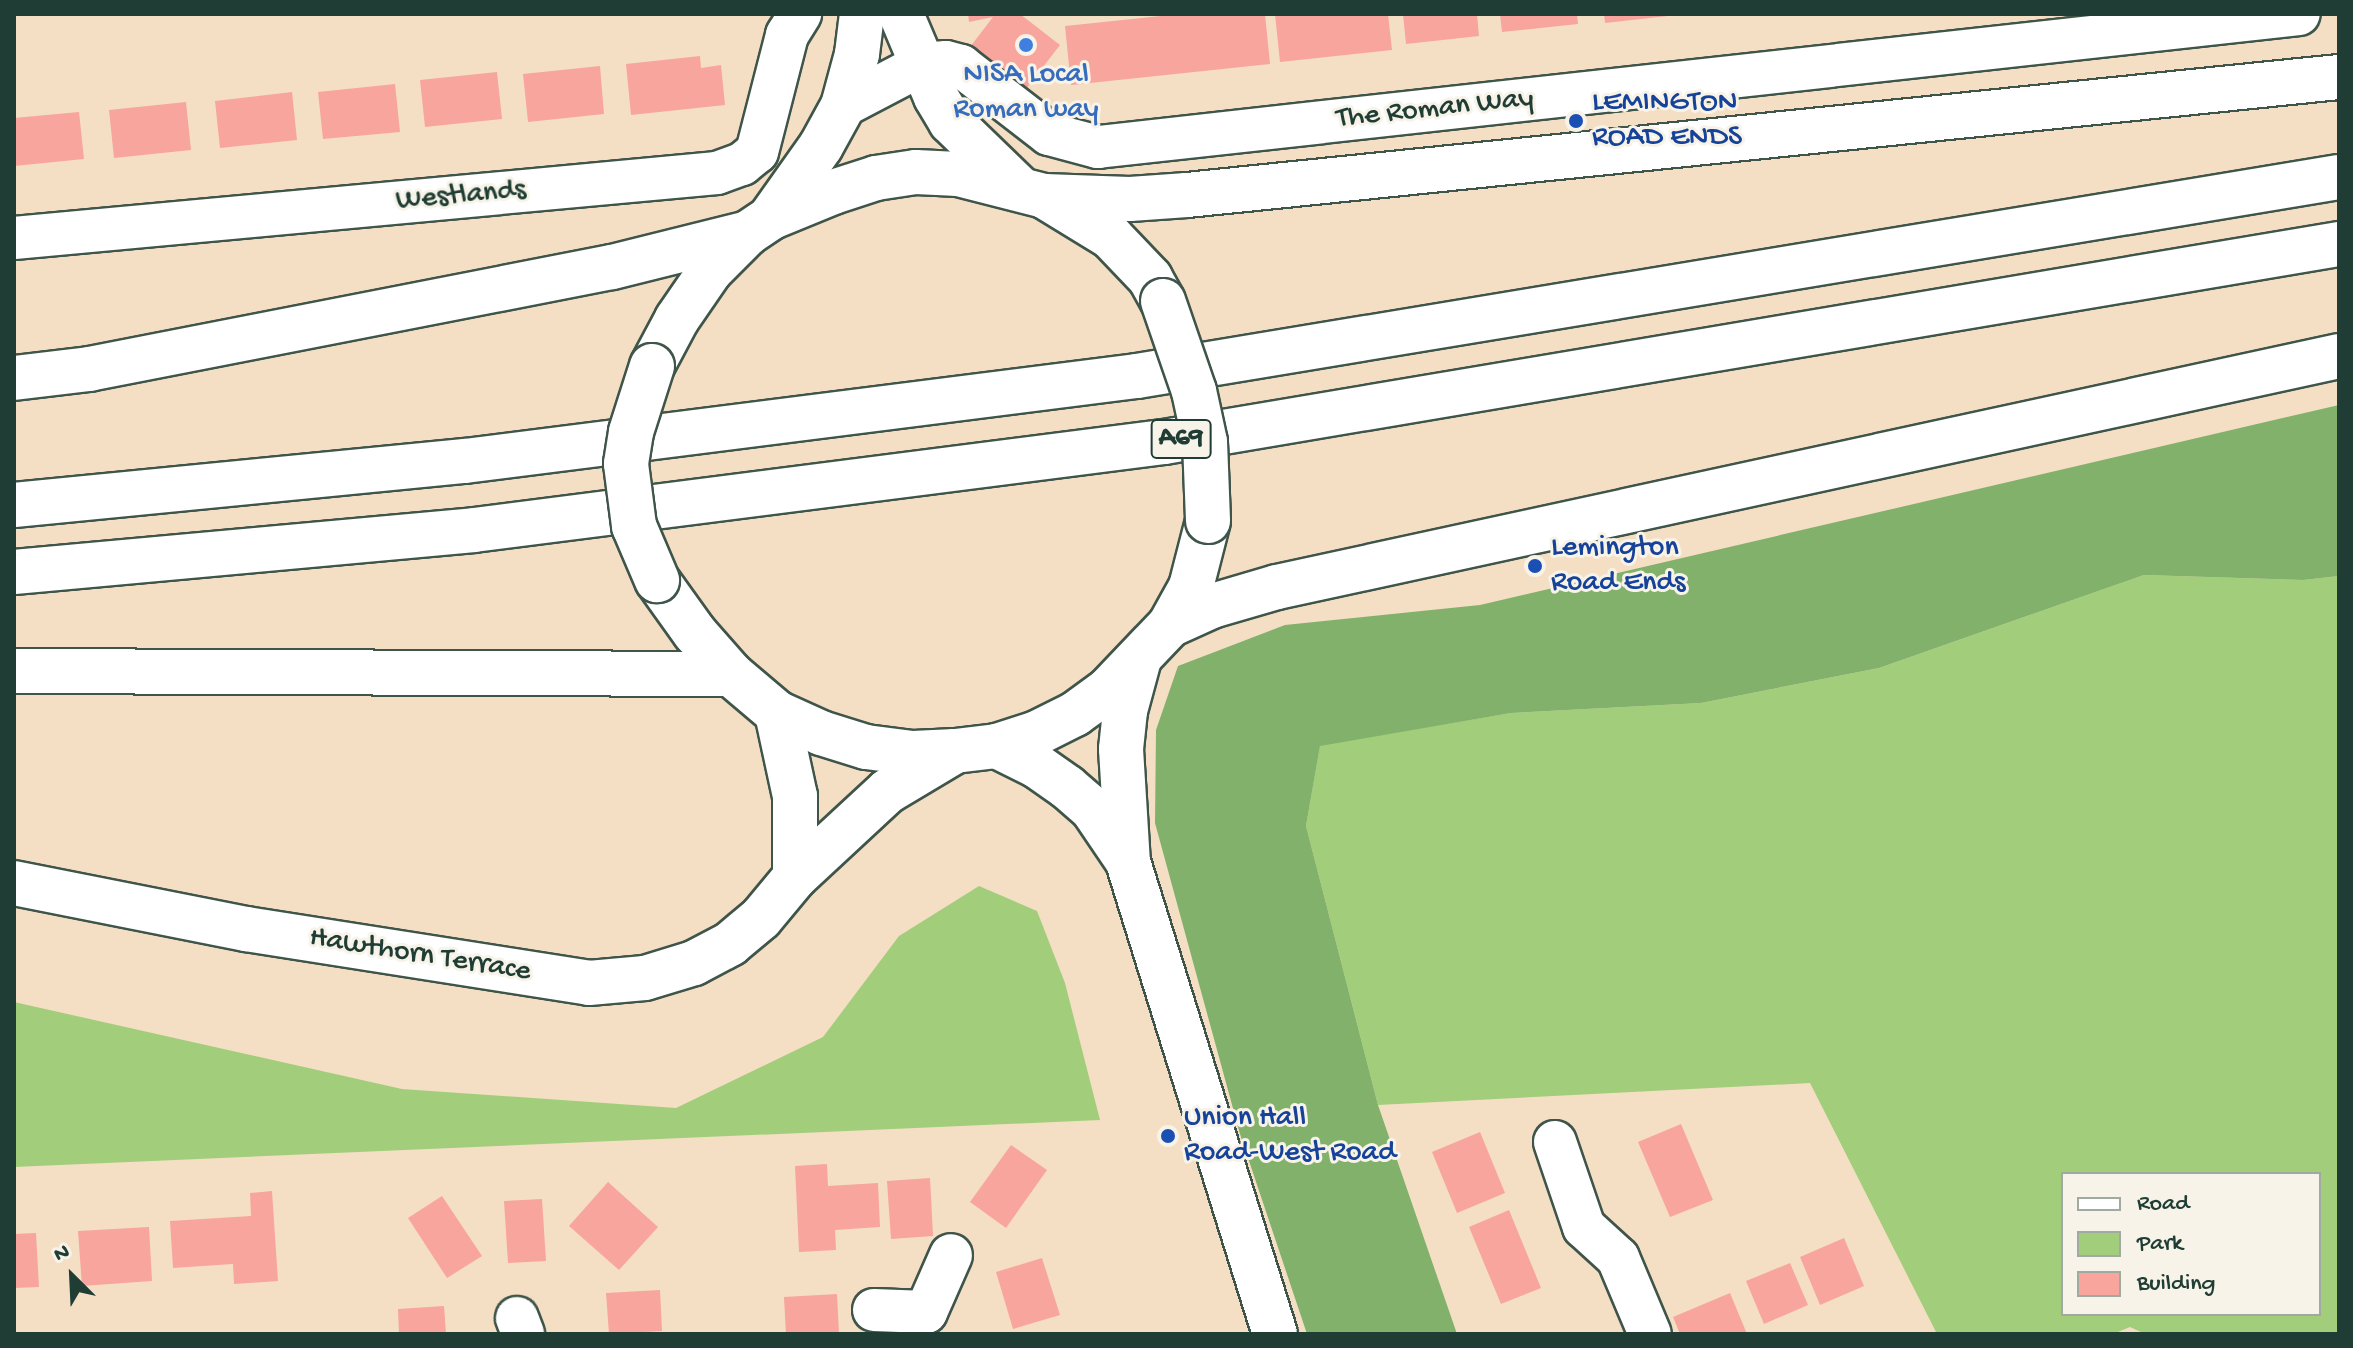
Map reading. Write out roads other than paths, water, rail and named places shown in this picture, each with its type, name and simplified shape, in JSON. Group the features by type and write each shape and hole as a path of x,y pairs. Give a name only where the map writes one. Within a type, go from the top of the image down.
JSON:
{"main road":[{"path":"862,14 857,54 843,106 821,146 759,226 710,271 677,319 652,366 633,421 626,464 634,526 657,580 695,633 731,674 777,713 821,733 866,747 913,753 976,748 1035,734 1075,714 1108,690 1170,625 1191,587 1208,521 1205,442 1194,391 1163,301 1150,278 1111,237 1032,192 951,122 936,97 901,14"},
{"path":"14,378 89,369 535,282 759,226 876,178 916,172 958,174 1032,192 1130,199 2339,77"},
{"name":"A69","path":"14,505 465,461 1137,376 2339,177"},
{"name":"A69","path":"14,572 474,530 1164,442 2339,244"},
{"path":"1170,625 1212,606 1277,587 2339,356"},
{"path":"1139,659 1125,711 1121,749 1128,862 1275,1334"},
{"path":"14,671 731,674"},
{"path":"777,713 795,796 795,877"},
{"path":"976,748 1037,766 1067,787 1093,810 1128,862"},
{"name":"Hawthorn Terrace","path":"14,883 246,929 589,983 645,978 694,963 730,944 761,918 795,877 888,791 976,748"}],"street":[{"name":"Westlands","path":"14,238 717,173 742,164 757,152 787,35 800,14"},
{"name":"The Roman Way","path":"923,64 946,62 961,66 1049,134 1098,147 2299,14"},
{"path":"843,106 923,64"},
{"path":"1555,1142 1584,1227 1618,1258 1650,1334"},
{"path":"874,1310 934,1323 951,1255"}],"place":[{"name":"NISA Local Roman way","path":"1026,45"},
{"name":"LEMINGTON ROAD ENDS","path":"1576,121"},
{"name":"Lemington Road Ends","path":"1535,566"},
{"name":"Union Hall Road-West Road","path":"1168,1136"}]}
